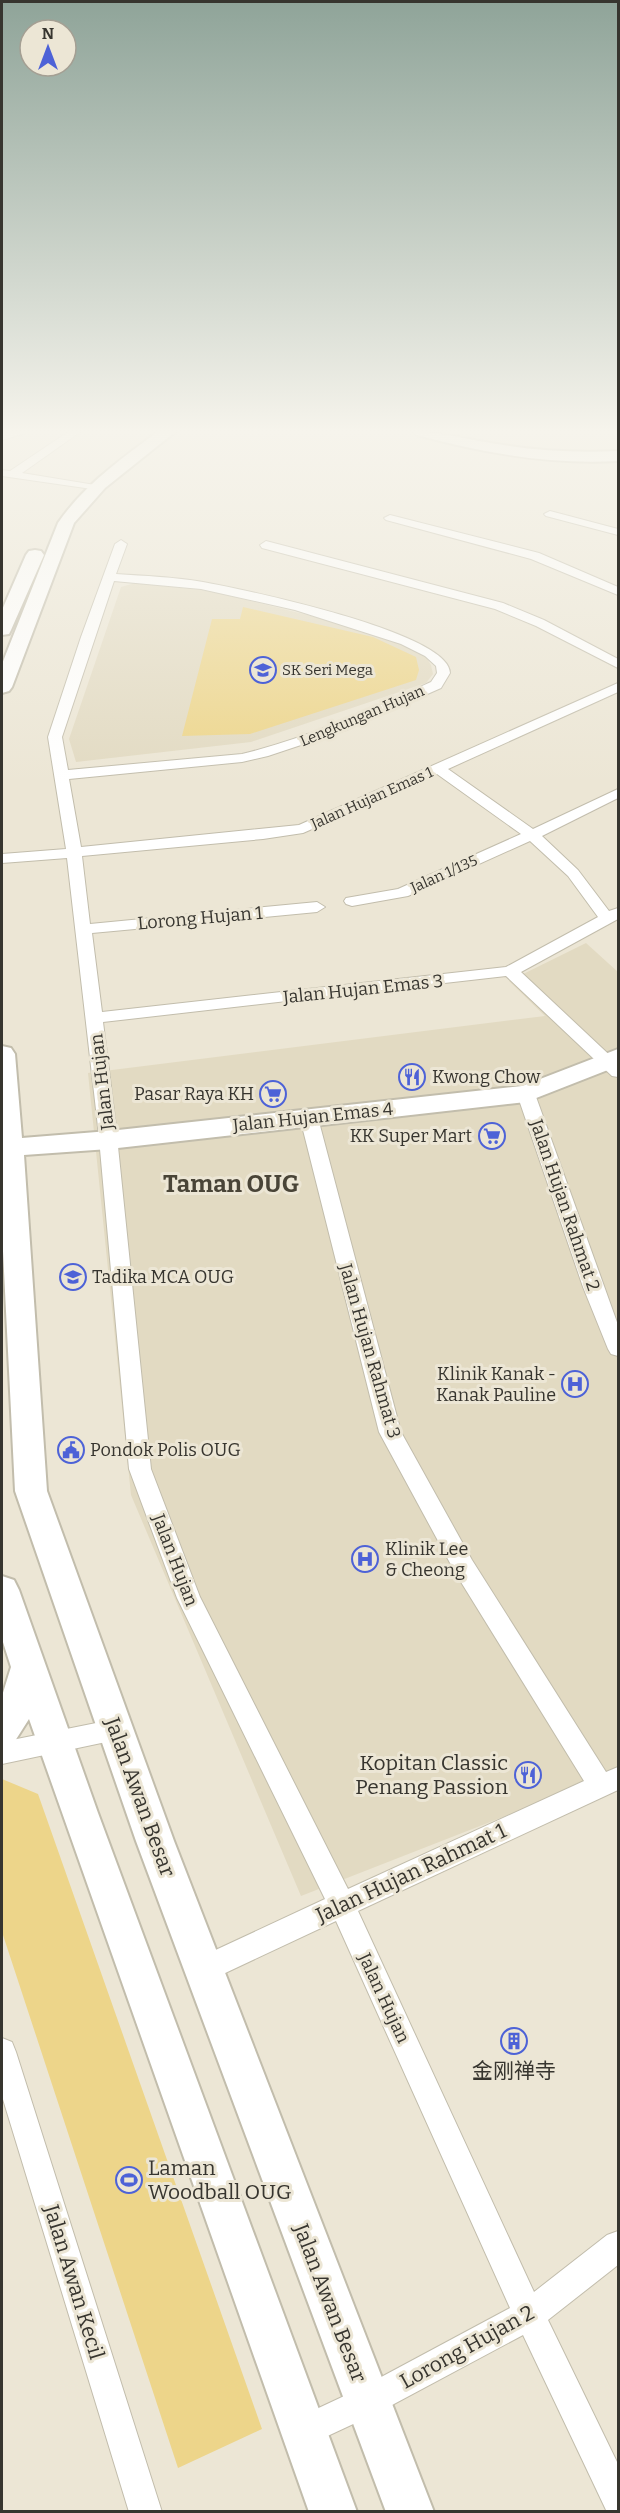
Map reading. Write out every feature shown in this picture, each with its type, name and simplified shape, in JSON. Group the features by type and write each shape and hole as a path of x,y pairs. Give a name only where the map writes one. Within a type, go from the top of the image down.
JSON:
{"main road":[{"path":"2,630 6,607 35,549"},
{"path":"2,687 56,549"},
{"name":"Jalan Awan Besar","path":"2,1054 31,1491 204,1970 410,2511"},
{"name":"Jalan Hujan Emas 4","path":"62,1143 109,1140 526,1094 615,1064"},
{"path":"8,1147 26,1132 62,1143"},
{"path":"8,1147 39,1154 62,1143"},
{"path":"2,1590 333,2511"},
{"path":"2,1730 14,1712 29,1666"}],"street":[{"name":"Jalan Hujan","path":"119,549 87,637 55,737 74,853 109,1140 140,1469 189,1598 342,1905 529,2315 618,2498"},
{"path":"282,549 500,606 540,623 618,664"},
{"path":"509,549 535,556 618,591"},
{"name":"Lengkungan Hujan","path":"62,775 242,758 264,753 310,740 435,685 443,676 444,667 438,658 382,630 213,588 109,578"},
{"path":"6,607 33,608"},
{"name":"Jalan Hujan Emas 1","path":"2,859 263,835 303,829 618,687"},
{"path":"438,768 532,836 573,873 613,916"},
{"name":"Jalan 1/135","path":"352,901 402,893 532,836 618,793"},
{"name":"Lorong Hujan 1","path":"83,929 317,907"},
{"name":"Jalan Hujan Emas 3","path":"94,1018 510,971 613,916"},
{"path":"510,971 615,1064"},
{"name":"Jalan Hujan Rahmat 2","path":"526,1094 593,1287 618,1345"},
{"name":"Jalan Hujan Rahmat 3","path":"309,1118 390,1432 411,1475 475,1587 609,1781"},
{"path":"2,1753 116,1730"},
{"name":"Jalan Hujan Rahmat 1","path":"204,1970 609,1781"},
{"name":"Jalan Awan Kecil","path":"2,2052 146,2511"},
{"name":"Lorong Hujan 2","path":"304,2431 368,2401 529,2315 618,2246"}],"shaded area":[{"name":"SK Seri Mega","path":"135,583 210,591 380,633 424,654 431,665 433,674 426,683 251,742 76,762 69,739 121,587"},
{"path":"243,607 373,637 416,657 419,670 416,680 250,734 182,736 212,619 240,619"},
{"path":"586,943 618,972 618,1772 301,1896 131,1495 88,1073 545,1016 509,981"},
{"name":"Laman Woodball OUG","path":"2,1779 38,1794 262,2429 178,2468 2,1932"}],"place":[{"name":"SK Seri Mega","path":"263,670"},
{"name":"Kwong Chow","path":"412,1077"},
{"name":"Pasar Raya KH","path":"273,1094"},
{"name":"KK Super Mart","path":"492,1136"},
{"name":"Tadika MCA OUG","path":"73,1277"},
{"name":"Klinik Kanak - Kanak Pauline","path":"575,1384"},
{"name":"Pondok Polis OUG","path":"71,1450"},
{"name":"Klinik Lee & Cheong","path":"365,1559"},
{"name":"Kopitan Classic Penang Passion","path":"528,1775"},
{"name":"金刚禅寺","path":"514,2041"},
{"name":"Laman Woodball OUG","path":"129,2180"}],"district":[{"name":"Taman OUG","path":"231,1184"}]}
